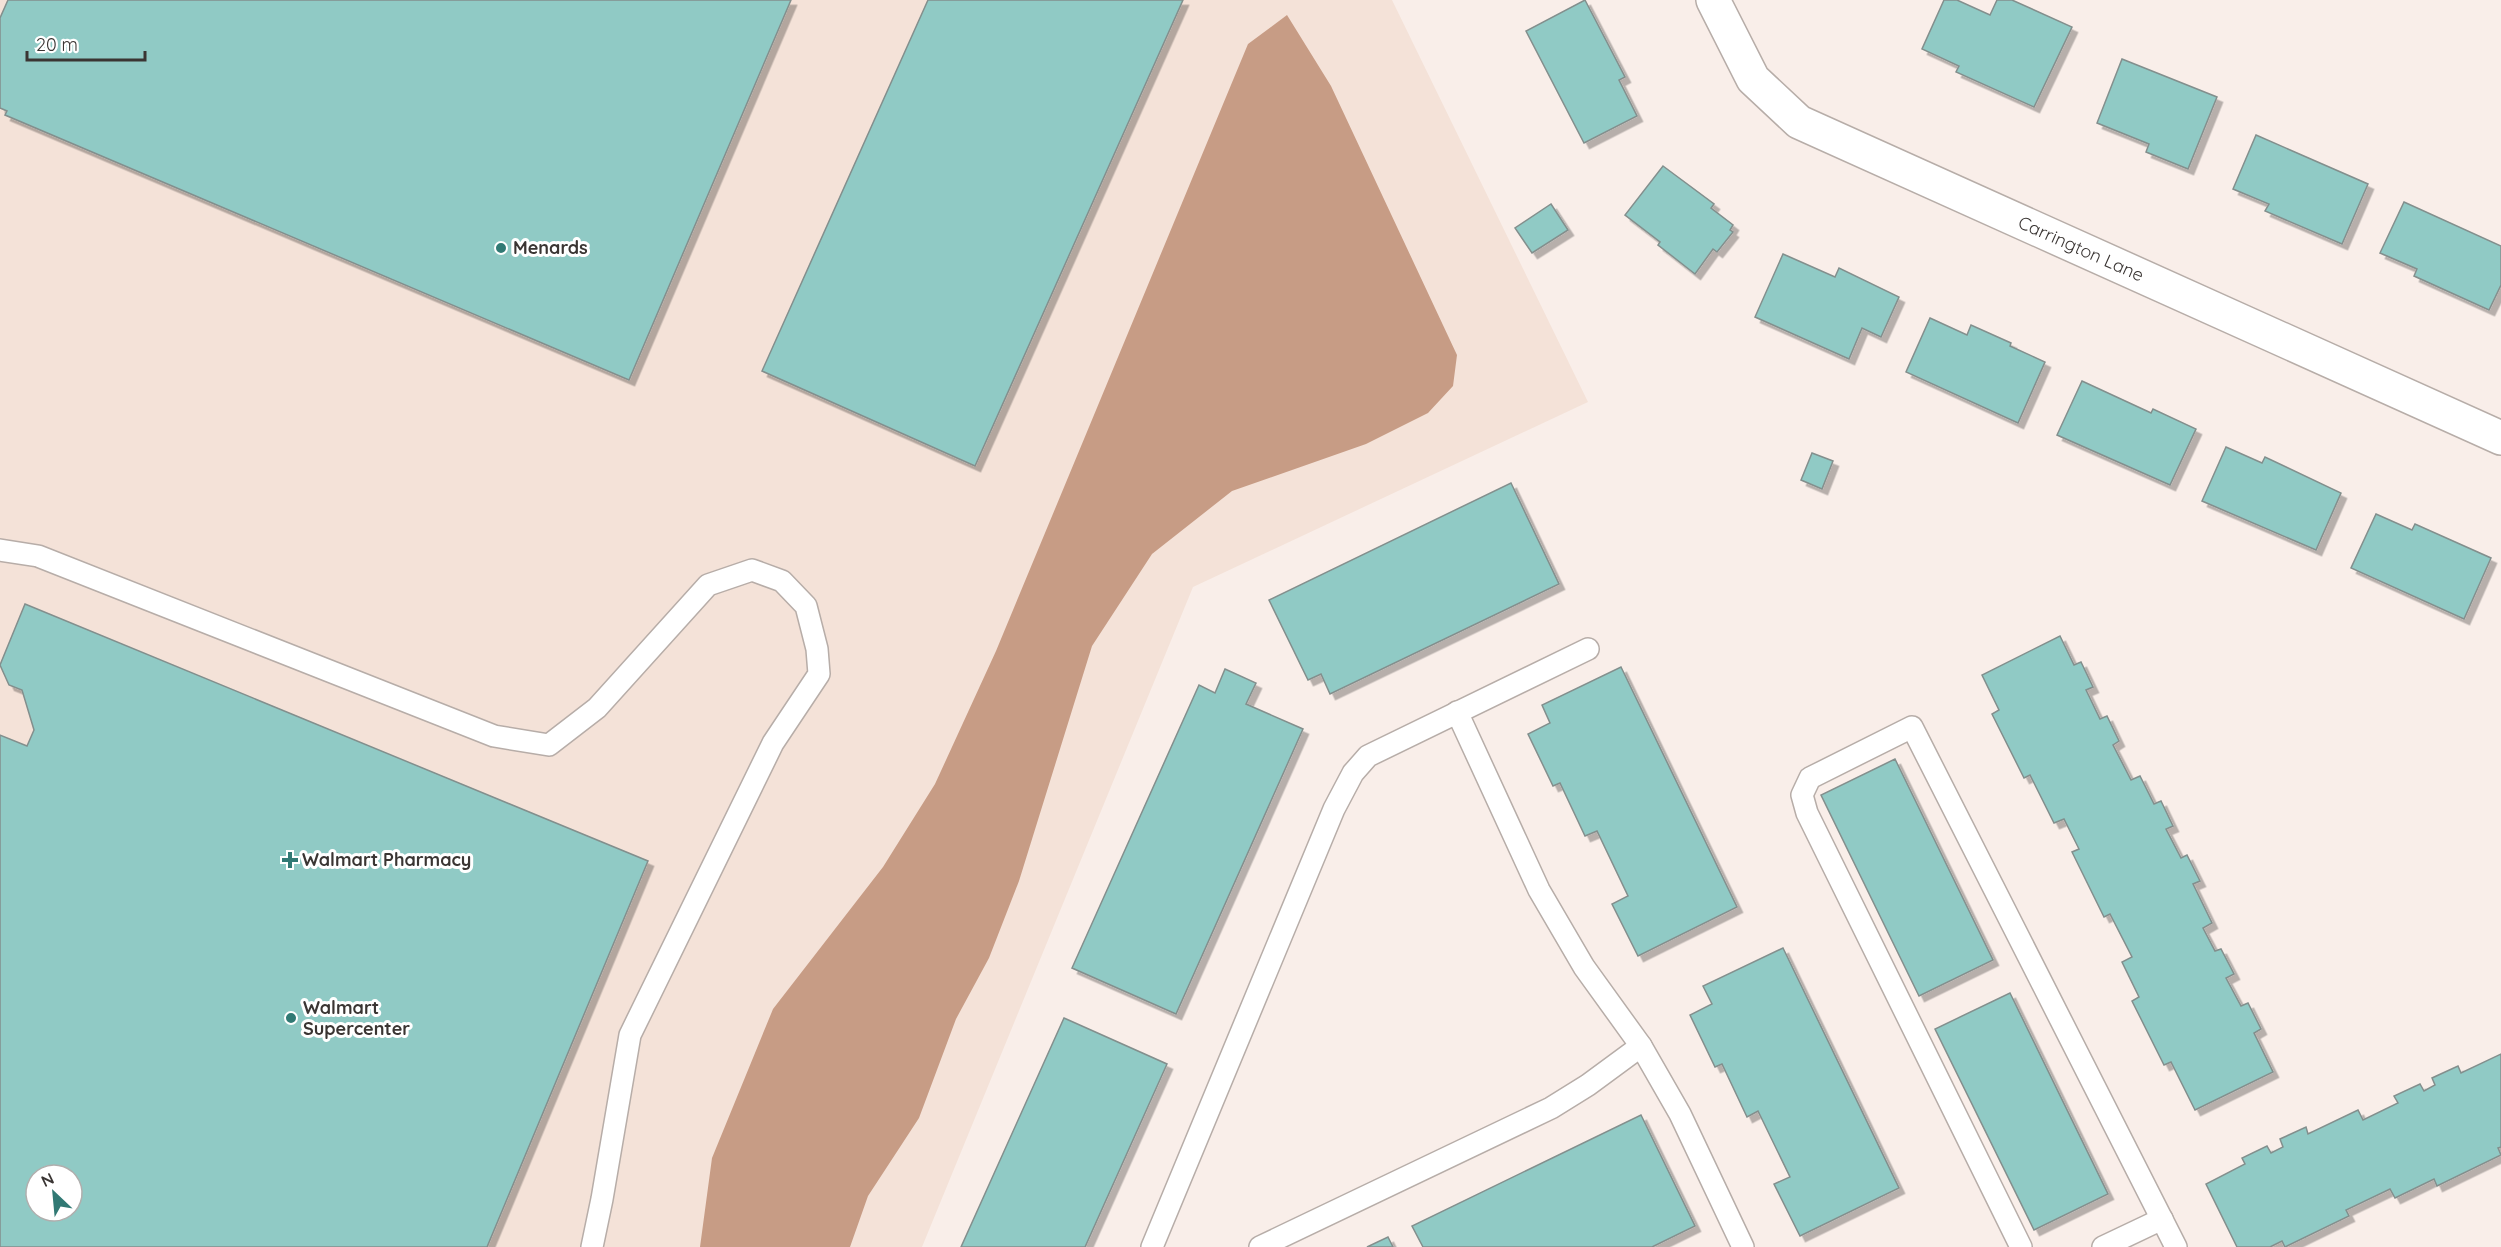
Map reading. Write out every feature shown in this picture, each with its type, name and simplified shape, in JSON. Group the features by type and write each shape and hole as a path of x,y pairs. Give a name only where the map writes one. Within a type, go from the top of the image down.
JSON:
{"street":[{"name":"Carrington Lane","path":"1713,0 1753,79 1799,122 2501,438"}],"lane":[{"path":"0,550 38,556 494,735 549,745 597,708 708,585 752,570 782,581 806,606 817,649 819,674 773,743 630,1035 592,1247"},
{"path":"1152,1247 1334,809 1353,773 1368,756 1588,649"},
{"path":"1457,712 1553,915 1584,967 1641,1046 1680,1114 1743,1247"},
{"path":"2021,1247 1807,813 1802,795 1810,778 1912,727 2176,1247"},
{"path":"1260,1247 1551,1108 1588,1085 1641,1046"},
{"path":"2103,1247 2162,1219"}],"shaded area":[{"path":"0,0 1392,0 1588,402 1193,587 922,1247 0,1247"},
{"path":"1287,15 1331,86 1457,355 1453,386 1428,413 1366,444 1232,491 1152,554 1092,646 1019,881 989,958 956,1019 919,1118 868,1196 850,1247 700,1247 712,1158 773,1009 883,867 935,784 996,651 1248,44"}],"building":[{"name":"Menards","path":"8,0 791,0 629,380 5,115 7,111 0,108 0,18"},
{"path":"928,0 1183,0 975,466 762,371"},
{"path":"1585,0 1625,77 1619,80 1637,116 1584,143 1526,31"},
{"path":"1944,0 1957,0 1990,15 1997,0 2012,0 2072,27 2034,107 1956,72 1959,66 1922,49"},
{"path":"2122,59 2217,97 2188,169 2146,152 2149,144 2097,123"},
{"path":"2256,135 2368,184 2342,244 2265,211 2269,204 2233,189"},
{"path":"1663,166 1714,204 1711,208 1733,225 1730,230 1733,232 1717,252 1713,249 1695,274 1658,245 1660,242 1625,215"},
{"path":"2404,202 2501,246 2501,285 2489,310 2414,276 2417,269 2380,253"},
{"path":"1551,204 1568,230 1532,253 1515,228"},
{"path":"1783,254 1835,277 1839,268 1899,297 1881,337 1862,328 1849,359 1755,317"},
{"path":"1930,318 1967,335 1971,325 2045,362 2018,423 1906,372"},
{"path":"2082,381 2151,413 2153,409 2196,429 2170,485 2057,435"},
{"path":"2226,447 2262,463 2265,457 2341,493 2316,550 2202,501"},
{"path":"1812,453 1833,461 1822,489 1801,480"},
{"path":"1511,483 1559,584 1330,694 1321,674 1308,680 1269,600"},
{"path":"2376,514 2412,530 2415,524 2491,558 2464,619 2351,568"},
{"name":"Walmart Supercenter","path":"25,604 648,861 487,1247 0,1247 0,735 27,746 34,730 22,690 9,685 0,665"},
{"path":"2060,636 2074,665 2081,662 2093,687 2086,690 2100,719 2107,716 2119,741 2113,745 2131,780 2140,776 2154,804 2161,801 2173,826 2166,829 2181,858 2187,855 2200,881 2193,884 2212,923 2203,928 2215,951 2221,949 2234,974 2226,978 2241,1006 2248,1003 2261,1029 2254,1033 2273,1072 2195,1110 2171,1062 2164,1065 2132,1001 2139,997 2122,962 2132,957 2110,914 2104,917 2072,852 2079,849 2064,819 2054,823 2030,775 2024,778 1992,714 1999,710 1982,675"},
{"path":"1621,667 1737,907 1638,956 1612,904 1628,896 1597,831 1585,836 1560,783 1553,786 1528,734 1550,723 1542,705"},
{"path":"1225,669 1256,683 1246,704 1303,729 1176,1014 1072,968 1199,685 1215,693"},
{"path":"1895,759 1993,960 1919,996 1821,795"},
{"path":"1783,948 1899,1188 1800,1236 1774,1184 1790,1177 1758,1111 1747,1117 1722,1064 1715,1067 1690,1015 1712,1004 1703,986"},
{"path":"2010,993 2108,1194 2034,1230 1935,1029"},
{"path":"1064,1018 1167,1064 1085,1247 961,1247"},
{"path":"2501,1054 2501,1147 2498,1148 2501,1155 2437,1186 2434,1179 2395,1198 2390,1189 2346,1210 2349,1216 2285,1247 2282,1241 2270,1247 2237,1247 2206,1184 2245,1164 2242,1158 2267,1146 2271,1153 2283,1147 2280,1139 2306,1127 2308,1134 2358,1110 2363,1120 2398,1103 2394,1096 2420,1084 2424,1091 2435,1085 2432,1078 2458,1066 2461,1073"},
{"path":"1641,1115 1695,1226 1652,1247 1423,1247 1412,1226"},
{"path":"1388,1237 1393,1247 1367,1247"}],"place":[{"name":"Menards","path":"501,248"},
{"name":"Walmart Pharmacy","path":"290,860"},
{"name":"Walmart Supercenter","path":"291,1018"}]}
